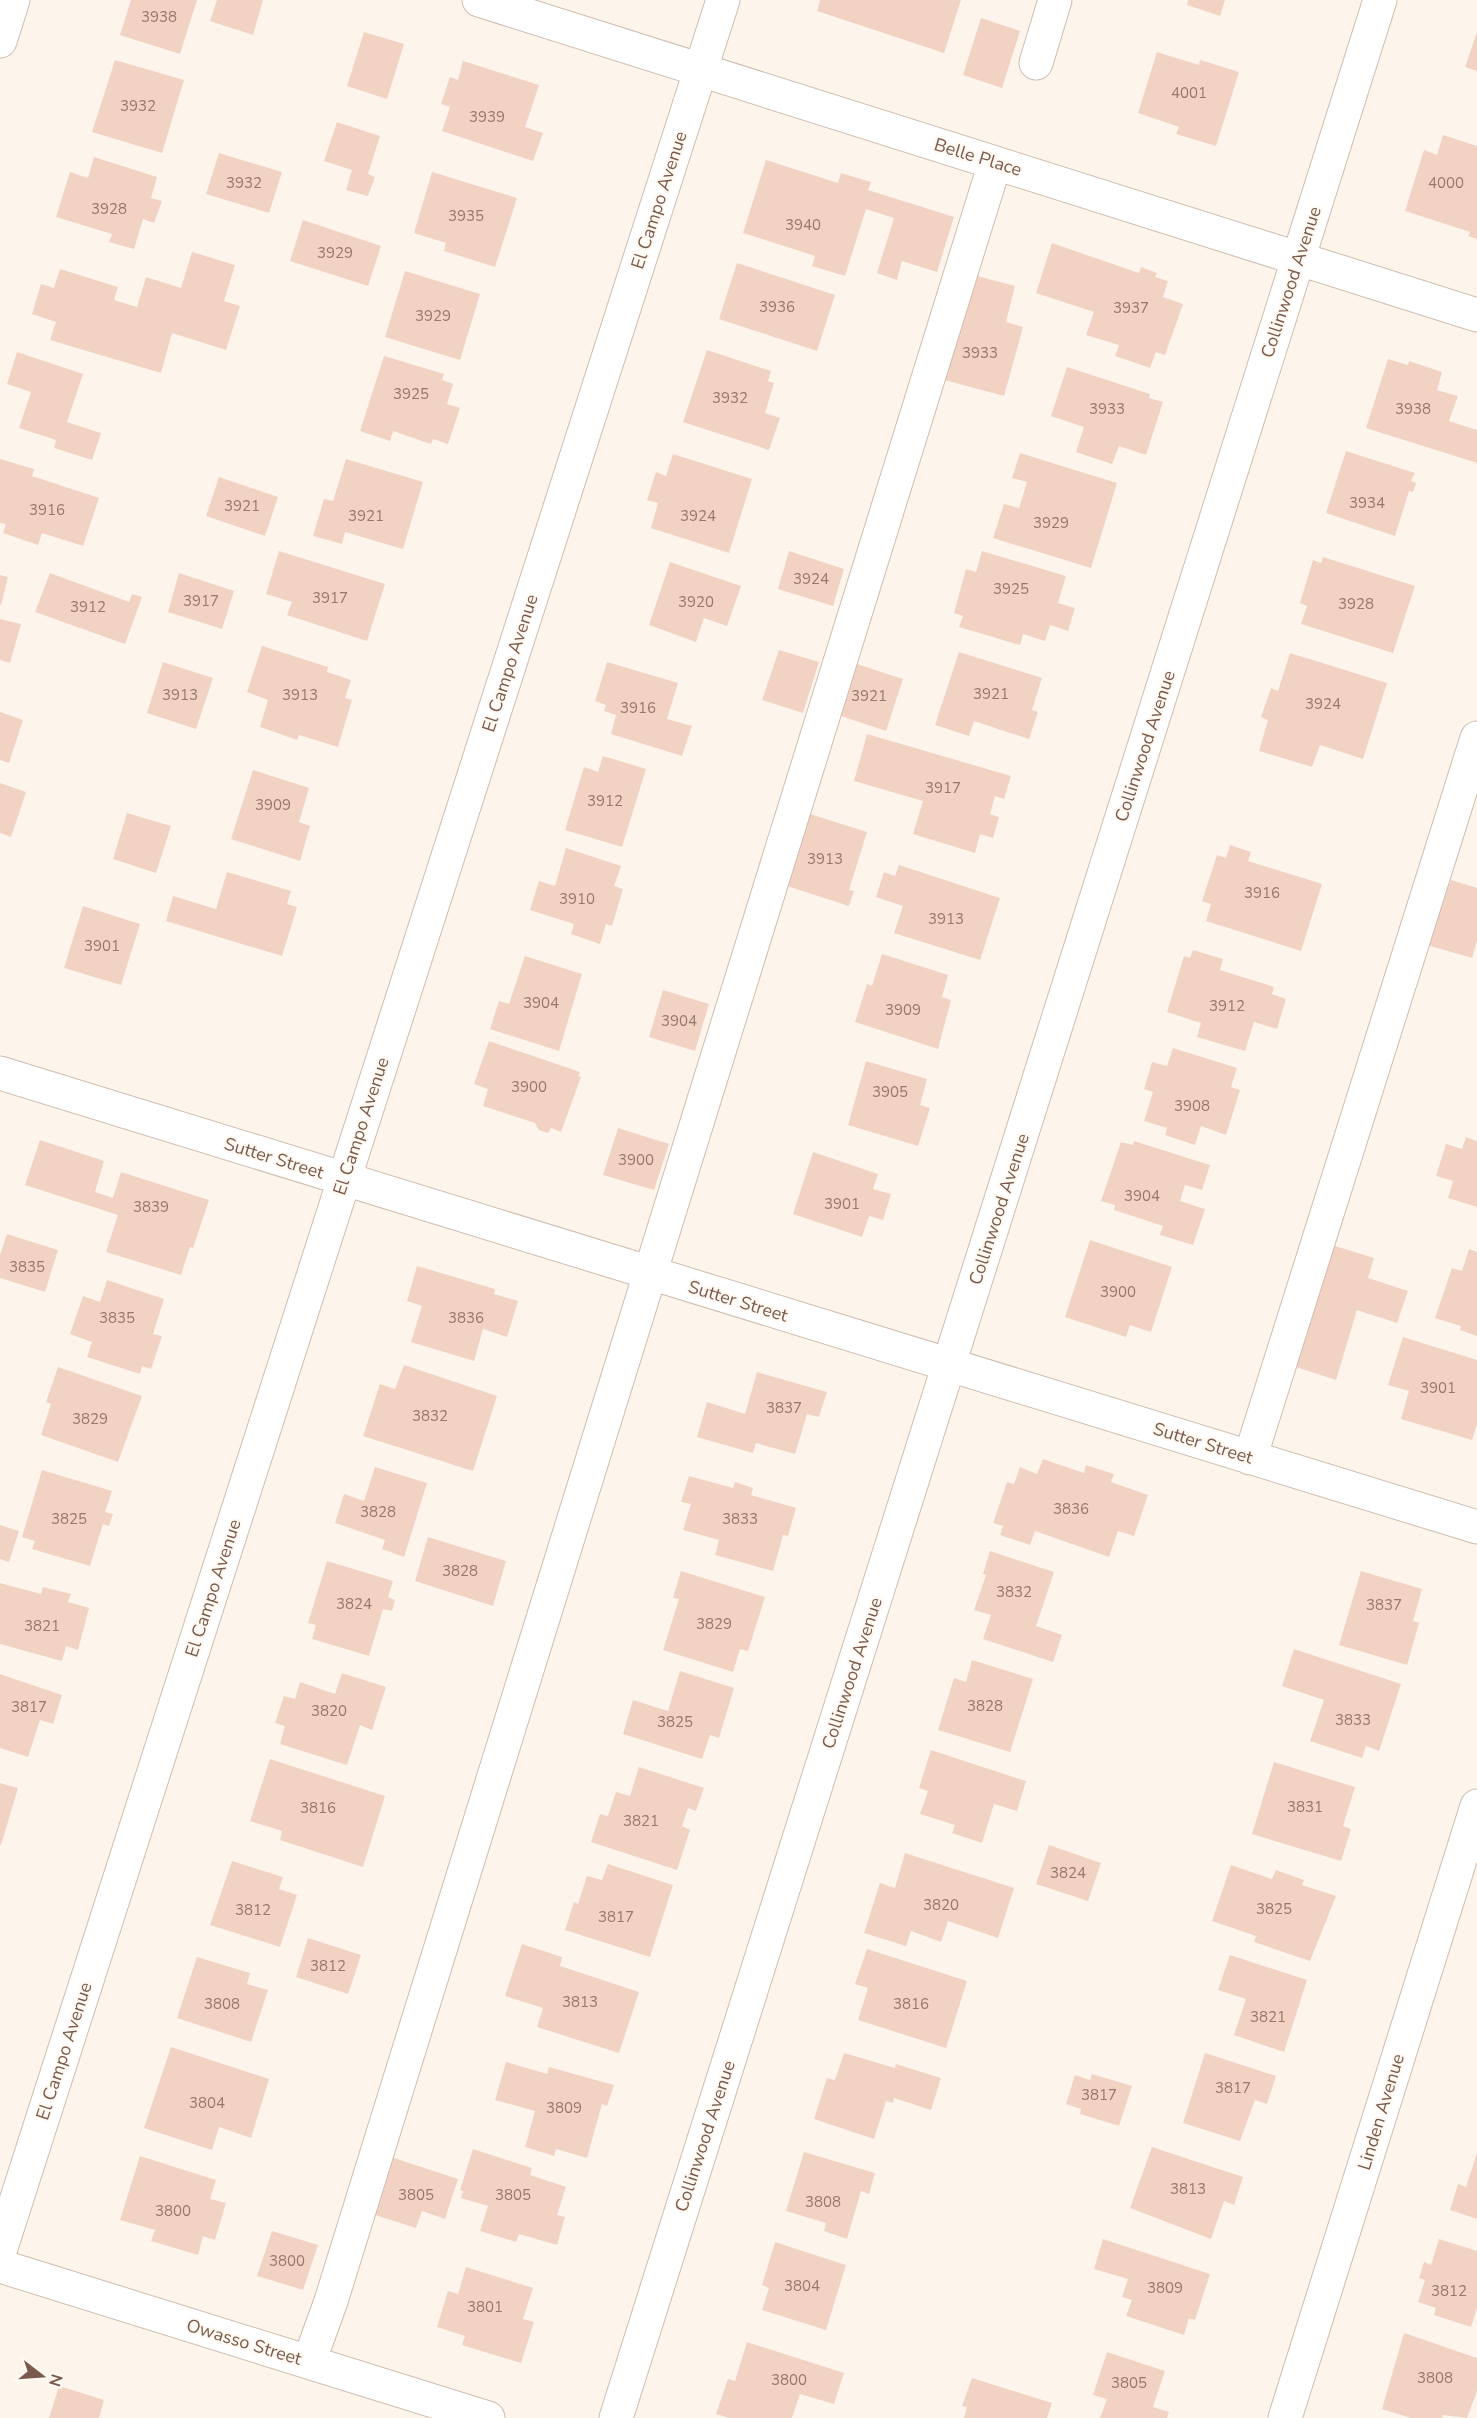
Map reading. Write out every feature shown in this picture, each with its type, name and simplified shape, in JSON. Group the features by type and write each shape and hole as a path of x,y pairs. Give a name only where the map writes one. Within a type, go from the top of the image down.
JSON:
{"street":[{"path":"0,41 13,0"},
{"name":"Belle Place","path":"479,0 1477,315"},
{"name":"El Campo Avenue","path":"0,2251 723,0"},
{"path":"1036,63 1055,0"},
{"name":"Collinwood Avenue","path":"616,2418 1380,0"},
{"path":"309,2362 335,2289 994,163"},
{"path":"1250,1458 1477,738"},
{"name":"Sutter Street","path":"0,1073 1477,1527"},
{"name":"Linden Avenue","path":"1285,2418 1477,1806"},
{"name":"Owasso Street","path":"0,2266 488,2418"}],"building":[{"path":"131,0 197,0 180,54 120,35"},
{"path":"217,0 263,0 253,35 210,21"},
{"path":"820,0 961,0 944,53 817,11"},
{"path":"1188,0 1225,0 1220,16 1187,5"},
{"path":"981,18 1020,31 1002,88 963,75"},
{"path":"364,32 404,44 387,99 347,86"},
{"path":"1477,32 1477,71 1465,67"},
{"path":"1157,52 1199,65 1200,60 1239,72 1216,146 1176,134 1179,127 1138,113"},
{"path":"115,60 184,80 162,153 92,132"},
{"path":"463,61 539,85 525,127 543,133 533,161 442,131 450,107 441,104 450,77 458,80"},
{"path":"337,122 380,136 368,174 375,177 368,196 346,190 352,170 324,161"},
{"path":"1443,135 1477,146 1477,239 1468,236 1470,232 1405,211 1424,150 1437,155"},
{"path":"219,153 282,172 269,213 206,194"},
{"path":"94,157 157,177 151,198 162,201 154,223 143,219 134,249 109,242 112,234 56,217 70,172 88,178"},
{"path":"766,160 838,183 841,173 871,182 868,190 954,217 937,272 902,261 897,280 877,273 894,218 866,209 845,276 812,266 815,256 743,233"},
{"path":"432,172 517,198 495,267 444,251 446,243 414,233"},
{"path":"303,220 381,246 368,286 290,261"},
{"path":"1052,243 1139,273 1141,267 1157,273 1155,277 1168,281 1163,297 1183,304 1165,355 1156,352 1150,368 1115,356 1119,345 1086,335 1094,312 1036,293"},
{"path":"192,252 235,265 224,301 240,306 226,350 172,333 161,373 50,340 56,322 32,314 41,284 54,288 60,269 118,287 114,300 137,307 146,277 181,288"},
{"path":"737,263 835,295 817,351 719,319"},
{"path":"405,271 480,294 460,360 385,337"},
{"path":"974,275 1015,286 1006,322 1023,327 1004,396 937,378"},
{"path":"707,350 771,371 768,381 774,383 765,413 780,418 769,450 683,422"},
{"path":"17,352 83,374 67,422 101,433 92,460 54,448 56,440 19,428 31,392 7,384"},
{"path":"384,356 444,374 442,380 453,384 447,404 460,408 448,444 433,439 431,444 393,431 390,441 360,431"},
{"path":"1388,359 1408,365 1409,361 1442,372 1437,390 1458,396 1449,421 1477,430 1477,463 1366,428"},
{"path":"1067,367 1150,394 1149,398 1163,402 1146,455 1119,446 1112,464 1076,452 1084,427 1051,416"},
{"path":"1346,451 1415,473 1411,481 1416,483 1413,492 1409,491 1395,536 1326,513"},
{"path":"1020,453 1117,483 1091,568 993,538 1004,504 1019,508 1027,482 1012,478"},
{"path":"673,454 752,479 729,553 651,528 658,503 647,500 656,472 666,476"},
{"path":"0,459 34,469 32,476 99,498 83,546 42,533 38,545 3,533 6,524 0,523"},
{"path":"346,459 423,482 403,549 345,532 342,544 313,536 324,499 333,501"},
{"path":"219,477 278,497 265,536 206,516"},
{"path":"279,551 385,584 367,641 287,615 292,602 266,594"},
{"path":"789,551 844,569 833,606 778,589"},
{"path":"982,551 1066,576 1058,603 1075,608 1068,631 1050,625 1045,641 1023,634 1020,645 959,627 963,616 954,613 966,569 976,572"},
{"path":"1323,557 1415,586 1393,653 1301,624 1307,606 1300,603 1313,560 1321,563"},
{"path":"670,562 741,586 727,626 704,618 696,642 649,625"},
{"path":"50,573 129,602 132,594 142,597 125,644 35,612"},
{"path":"179,573 234,591 222,629 168,612"},
{"path":"0,575 8,577 1,605 0,605"},
{"path":"0,619 21,624 10,663 0,660"},
{"path":"262,646 328,667 327,672 351,680 345,698 352,700 338,747 299,735 297,740 260,727 268,700 247,692"},
{"path":"779,650 819,662 803,713 762,700"},
{"path":"959,652 1042,678 1032,710 1038,712 1029,739 974,721 969,736 935,725"},
{"path":"1290,653 1387,683 1363,759 1320,745 1312,767 1259,751 1268,720 1261,717 1271,688 1278,691"},
{"path":"163,662 213,678 196,729 147,713"},
{"path":"607,662 678,683 667,719 692,726 682,756 611,734 616,715 604,711 606,705 595,701"},
{"path":"851,662 903,679 886,731 835,714"},
{"path":"0,712 23,720 9,763 0,760"},
{"path":"867,734 1011,776 1004,799 995,796 990,814 999,817 993,838 980,834 975,853 913,834 923,801 854,781"},
{"path":"603,756 646,769 622,847 565,830 584,767 598,772"},
{"path":"253,770 309,788 299,822 310,826 300,861 231,839"},
{"path":"0,783 26,792 11,837 0,833"},
{"path":"127,813 171,826 156,873 113,859"},
{"path":"807,813 867,832 849,890 854,891 849,906 784,885"},
{"path":"1230,845 1251,852 1248,861 1322,884 1301,951 1206,921 1211,904 1202,901 1217,855 1226,858"},
{"path":"566,848 621,866 614,886 623,889 612,926 606,924 600,944 571,934 574,924 530,910 539,881 555,886"},
{"path":"899,865 1000,898 980,960 894,933 903,906 876,897 884,872 895,876"},
{"path":"227,872 291,891 287,904 297,907 282,956 166,921 173,896 216,909"},
{"path":"1451,880 1477,888 1477,941 1472,958 1427,945 1439,906 1442,907"},
{"path":"83,906 140,924 121,985 64,968"},
{"path":"1193,950 1223,959 1220,970 1274,987 1272,994 1286,999 1277,1029 1254,1022 1245,1051 1197,1037 1201,1023 1167,1012 1184,956 1190,958"},
{"path":"882,954 948,975 942,997 951,1000 938,1049 855,1022 867,984 872,986"},
{"path":"525,956 582,974 559,1051 490,1029 499,1001 509,1004"},
{"path":"663,990 709,1004 695,1051 649,1037"},
{"path":"489,1041 580,1072 578,1076 581,1077 561,1132 551,1128 548,1133 539,1130 535,1123 483,1106 488,1089 474,1084"},
{"path":"1173,1048 1237,1068 1231,1087 1240,1090 1226,1135 1201,1126 1195,1145 1165,1135 1167,1128 1144,1121 1153,1092 1144,1089 1152,1062 1167,1066"},
{"path":"866,1061 927,1079 920,1105 930,1108 918,1146 848,1125"},
{"path":"618,1128 669,1144 654,1190 603,1175"},
{"path":"1466,1137 1477,1141 1477,1207 1448,1198 1453,1181 1436,1176 1446,1144 1462,1149"},
{"path":"40,1140 104,1161 95,1192 113,1198 121,1172 209,1200 181,1275 106,1252 118,1215 25,1185"},
{"path":"1134,1141 1210,1165 1202,1190 1185,1185 1180,1201 1205,1209 1193,1245 1160,1235 1163,1226 1114,1210 1115,1205 1101,1201 1121,1142 1133,1145"},
{"path":"813,1152 878,1174 873,1189 891,1194 883,1220 869,1216 862,1237 793,1214"},
{"path":"7,1234 58,1250 45,1292 0,1278 0,1255"},
{"path":"1090,1240 1172,1267 1151,1332 1130,1325 1126,1337 1065,1317"},
{"path":"1332,1245 1374,1258 1368,1278 1408,1291 1397,1323 1357,1310 1336,1380 1296,1367"},
{"path":"1469,1249 1477,1252 1477,1336 1460,1330 1461,1326 1435,1318 1452,1268 1462,1271"},
{"path":"417,1266 495,1289 494,1294 518,1301 507,1337 483,1329 474,1361 411,1342 422,1306 407,1301"},
{"path":"107,1280 164,1299 153,1334 162,1336 151,1369 142,1366 140,1374 87,1357 92,1342 70,1334 83,1296 100,1302"},
{"path":"1403,1337 1477,1360 1477,1424 1472,1440 1401,1419 1409,1391 1388,1385"},
{"path":"404,1365 497,1396 473,1471 363,1436 380,1384 395,1389"},
{"path":"58,1367 142,1396 118,1462 41,1435 51,1404 46,1402"},
{"path":"757,1372 827,1392 819,1417 807,1414 795,1454 756,1443 753,1453 697,1437 707,1402 745,1414"},
{"path":"1043,1459 1084,1473 1086,1465 1114,1474 1111,1482 1148,1495 1134,1536 1118,1531 1109,1557 1035,1531 1030,1545 1000,1535 1003,1526 993,1523 1007,1482 1014,1484 1020,1467 1037,1474"},
{"path":"375,1467 427,1483 404,1557 382,1549 385,1540 335,1523 344,1494 364,1501"},
{"path":"42,1470 112,1491 105,1512 113,1514 109,1526 103,1524 90,1566 32,1549 35,1541 22,1537"},
{"path":"689,1476 733,1488 735,1482 753,1488 751,1495 796,1508 788,1536 783,1535 773,1571 715,1555 719,1540 683,1530 691,1504 681,1502"},
{"path":"0,1525 19,1531 9,1562 0,1559"},
{"path":"428,1537 506,1561 493,1606 415,1581"},
{"path":"990,1551 1054,1572 1036,1626 1062,1635 1053,1662 983,1639 991,1615 974,1610 986,1575 983,1574"},
{"path":"327,1561 393,1581 388,1597 395,1600 392,1611 383,1609 369,1656 312,1639 316,1625 308,1623"},
{"path":"681,1571 765,1597 748,1651 740,1649 733,1672 663,1650 679,1599 673,1598"},
{"path":"1361,1571 1422,1589 1413,1621 1419,1623 1407,1665 1339,1645"},
{"path":"0,1583 41,1594 43,1587 71,1594 68,1602 89,1608 78,1650 66,1646 62,1661 0,1644"},
{"path":"1294,1649 1401,1684 1379,1751 1366,1746 1362,1758 1310,1741 1324,1700 1282,1686"},
{"path":"972,1660 1033,1679 1010,1752 938,1730 954,1678 966,1682"},
{"path":"680,1671 734,1688 719,1738 710,1735 702,1759 623,1734 633,1700 668,1711"},
{"path":"342,1673 386,1687 372,1730 360,1725 347,1765 280,1744 285,1726 275,1723 284,1696 295,1699 300,1682 335,1694"},
{"path":"0,1674 62,1695 53,1724 40,1720 28,1757 0,1748"},
{"path":"931,1750 1026,1781 1017,1811 994,1804 982,1843 952,1833 955,1825 920,1814 928,1791 919,1788"},
{"path":"270,1759 385,1796 363,1867 280,1840 282,1831 250,1821"},
{"path":"1274,1762 1355,1787 1343,1826 1351,1829 1341,1861 1252,1834"},
{"path":"639,1767 704,1788 696,1811 688,1808 682,1826 690,1830 677,1870 591,1842 600,1814 608,1816 616,1792 630,1796"},
{"path":"0,1783 18,1788 1,1845 0,1845"},
{"path":"1049,1845 1101,1863 1088,1901 1036,1884"},
{"path":"905,1853 1014,1888 998,1938 948,1921 941,1942 911,1931 906,1946 864,1933 880,1883 895,1888"},
{"path":"232,1861 283,1877 279,1889 297,1895 280,1947 210,1925"},
{"path":"608,1864 673,1885 650,1957 565,1930 574,1902 578,1904 587,1876 602,1880"},
{"path":"1231,1865 1272,1879 1276,1870 1304,1880 1302,1885 1336,1896 1310,1961 1254,1942 1256,1936 1212,1921"},
{"path":"308,1938 361,1955 348,1994 296,1977"},
{"path":"522,1944 562,1957 560,1966 639,1992 619,2053 537,2027 543,2008 505,1996"},
{"path":"867,1949 967,1981 946,2048 858,2020 868,1988 855,1984"},
{"path":"1230,1955 1307,1980 1284,2052 1234,2035 1246,1999 1218,1990"},
{"path":"197,1957 250,1973 247,1984 268,1990 251,2042 177,2018"},
{"path":"171,2047 269,2079 251,2138 219,2127 212,2150 144,2128"},
{"path":"844,2053 895,2068 896,2064 941,2078 931,2110 894,2098 893,2103 886,2101 874,2139 814,2119 827,2078 835,2080"},
{"path":"1205,2053 1276,2076 1267,2104 1255,2100 1240,2141 1183,2123"},
{"path":"506,2062 547,2074 549,2067 614,2085 607,2106 602,2104 587,2158 556,2149 554,2156 525,2147 535,2111 495,2100"},
{"path":"1092,2074 1132,2086 1119,2126 1080,2114 1081,2109 1066,2104 1075,2075 1090,2080"},
{"path":"1152,2147 1243,2177 1234,2205 1224,2201 1211,2239 1130,2208"},
{"path":"473,2149 532,2168 530,2175 566,2187 557,2215 565,2217 557,2245 519,2234 516,2242 480,2231 488,2206 461,2198 463,2191 460,2190"},
{"path":"804,2152 875,2173 869,2194 861,2191 847,2239 824,2231 826,2223 786,2211"},
{"path":"1477,2153 1477,2219 1450,2210 1458,2184 1466,2187"},
{"path":"140,2156 216,2180 210,2199 226,2203 215,2240 203,2236 198,2255 151,2241 155,2230 120,2220"},
{"path":"391,2157 458,2179 445,2219 422,2211 416,2228 372,2214"},
{"path":"272,2231 318,2245 303,2290 257,2276"},
{"path":"1103,2239 1210,2274 1195,2320 1189,2318 1184,2335 1126,2316 1132,2300 1122,2297 1128,2279 1094,2269"},
{"path":"1439,2239 1477,2251 1477,2308 1471,2327 1434,2315 1436,2308 1418,2302 1425,2280 1419,2278 1424,2262 1431,2265"},
{"path":"775,2242 846,2265 826,2330 762,2310 769,2288 762,2285"},
{"path":"466,2267 533,2288 523,2319 534,2322 521,2363 462,2345 465,2336 437,2327 448,2291 458,2294"},
{"path":"1404,2333 1477,2358 1477,2391 1467,2418 1443,2415 1442,2418 1411,2418 1382,2409"},
{"path":"747,2342 844,2373 834,2404 800,2394 792,2418 729,2418 716,2414 728,2379 735,2381"},
{"path":"1107,2352 1165,2371 1153,2407 1169,2412 1167,2418 1100,2418 1107,2399 1093,2395"},
{"path":"972,2378 1052,2403 1047,2418 964,2418 967,2407 962,2406"},
{"path":"59,2386 104,2400 99,2418 49,2418"}]}
